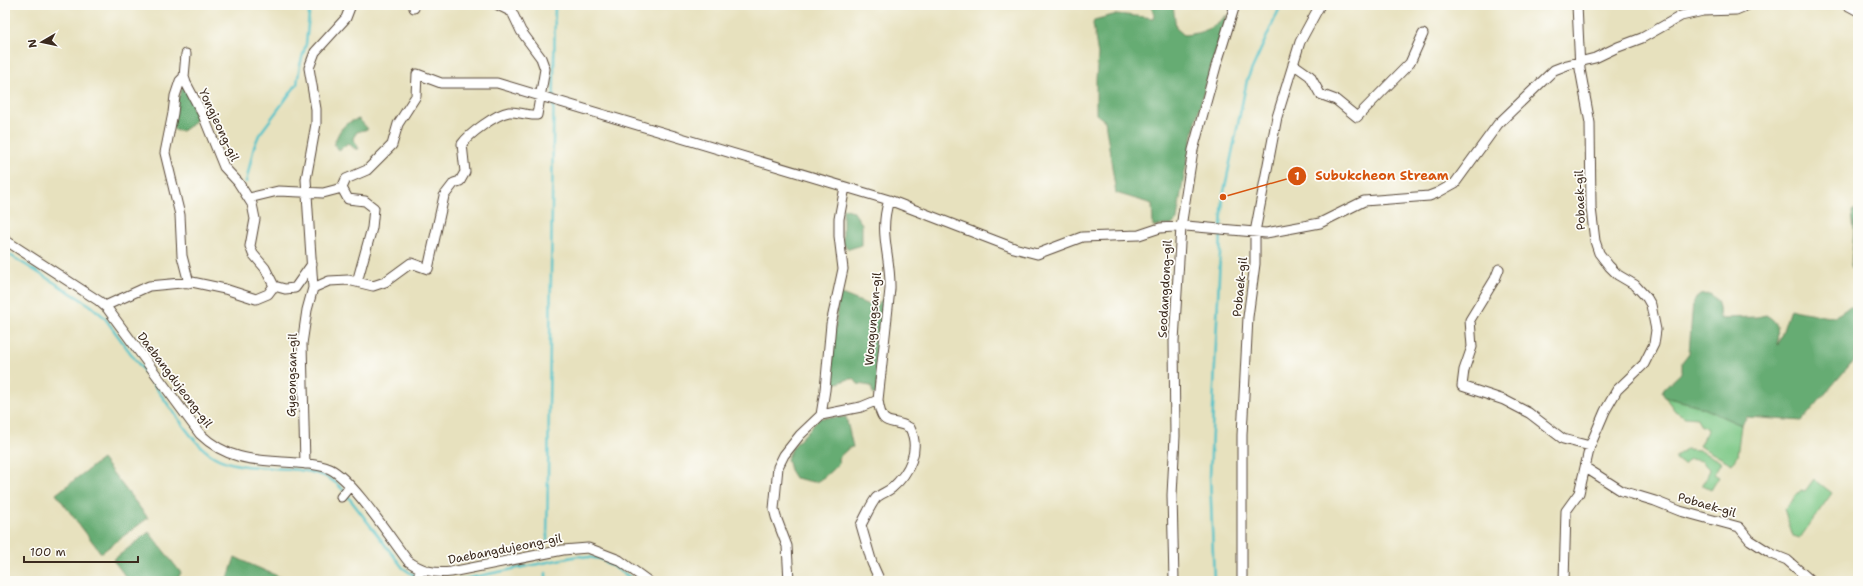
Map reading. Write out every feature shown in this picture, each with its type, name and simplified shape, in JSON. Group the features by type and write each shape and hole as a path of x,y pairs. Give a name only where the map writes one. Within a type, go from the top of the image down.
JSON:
{"street":[{"name":"Gyeongsan-gil","path":"305,464 302,344 307,310 313,288 306,179 316,116 309,68 315,52 346,18 351,5"},
{"path":"313,288 329,281 348,280 373,286 385,282 411,263 428,269 444,196 454,183 460,181 465,172 462,144 468,136 491,121 509,112 528,116 537,114 549,99 545,70 541,58 522,32 512,12 498,5"},
{"name":"Seodangdong-gil","path":"1174,581 1172,495 1175,436 1174,341 1183,226 1193,150 1214,73 1235,5"},
{"name":"Pobaek-gil","path":"1242,581 1242,435 1248,316 1255,264 1253,232 1277,117 1300,42 1320,5"},
{"name":"Pobaek-gil","path":"1564,581 1566,511 1579,494 1590,446 1605,411 1617,390 1644,364 1654,344 1656,330 1651,305 1647,298 1635,285 1618,275 1609,266 1599,253 1595,241 1591,208 1590,123 1579,62 1577,5"},
{"path":"249,198 278,191 330,192 342,188 346,179 367,170 392,145 398,124 416,96 418,74 441,83 497,84 549,99 845,186 889,200 1014,248 1037,254 1082,237 1139,235 1160,228 1183,226 1266,233 1320,223 1364,201 1429,196 1448,188 1461,176 1498,124 1548,75 1559,68 1595,58 1642,38 1681,16 1703,11 1736,10 1748,5"},
{"path":"1847,5 1858,12"},
{"path":"1293,64 1310,76 1320,94 1336,100 1357,117 1410,63 1423,34"},
{"path":"186,54 184,76 180,81 175,96 173,113 164,153 180,215 182,256 189,283"},
{"name":"Yongjeong-gil","path":"184,76 203,115 224,167 238,182 252,204 255,219 250,246 253,254 266,268 274,286"},
{"path":"821,415 825,390 831,324 843,268 839,219 845,186"},
{"path":"342,188 348,199 365,202 374,208 372,228 357,282"},
{"name":"Wongungsan-gil","path":"880,581 872,564 861,525 877,497 896,485 909,469 913,458 914,441 910,428 889,422 883,418 878,400 890,289 890,271 883,230 884,217 889,200"},
{"name":"Daebangdujeong-gil","path":"5,240 104,306 200,434 214,446 237,457 305,464 331,469 349,487 408,561 420,570 439,574 564,550 588,548 619,560 648,581"},
{"path":"104,306 149,286 192,282 225,289 256,299 268,294 274,286 285,289 295,288 312,264"},
{"path":"1499,269 1496,279 1485,294 1470,322 1473,344 1464,370 1462,386 1504,400 1530,413 1563,439 1590,446"},
{"path":"788,581 788,546 774,509 778,467 784,455 800,435 821,415 861,407 878,400"},
{"name":"Pobaek-gil","path":"1586,468 1622,491 1655,501 1680,511 1739,527 1750,540 1772,554 1787,560 1811,581"},
{"path":"341,497 349,487"},
{"path":"416,581 420,570"}],"green space":[{"path":"1150,5 1173,5 1176,28 1184,35 1197,33 1208,29 1227,15 1197,117 1177,220 1172,225 1153,226 1152,204 1116,193 1105,121 1096,114 1098,55 1093,24 1094,20 1117,14 1153,18 1154,14"},
{"path":"184,83 199,115 191,125 182,131 175,130 168,124"},
{"path":"359,119 368,129 357,132 353,138 359,149 355,149 348,143 339,150 334,144 340,131 349,122"},
{"path":"843,208 853,211 862,224 862,245 849,249 843,244"},
{"path":"1858,210 1858,288 1851,265 1854,231 1852,211"},
{"path":"839,293 874,307 883,299 876,396 873,394 871,386 858,384 854,379 829,385"},
{"path":"1710,294 1718,304 1719,318 1757,317 1766,315 1771,318 1776,324 1778,345 1790,309 1830,317 1841,313 1850,306 1858,309 1858,338 1854,360 1802,421 1747,417 1741,425 1696,405 1665,397 1662,391 1682,372 1682,362 1689,353 1693,301 1700,295"},
{"path":"1665,397 1696,405 1741,425 1737,456 1732,464 1699,446 1708,429 1700,425 1697,418 1685,417 1675,411"},
{"path":"846,417 853,447 849,448 838,458 839,464 817,482 795,478 790,470 787,459 793,447 820,418"},
{"path":"1686,449 1699,450 1721,462 1714,474 1719,477 1711,490 1703,486 1710,470 1701,461 1690,459 1684,465 1676,459 1676,456"},
{"path":"102,459 148,518 101,553 56,494"},
{"path":"1814,479 1832,493 1800,538 1793,536 1784,509 1801,490 1805,491"},
{"path":"149,532 181,573 176,581 129,581 113,560"},
{"path":"235,557 248,563 288,581 227,581"}],"waterway":[{"path":"246,182 254,147 259,135 297,84 300,65 306,44 310,5"},
{"path":"547,541 555,5"},
{"path":"1221,227 1223,197 1247,80 1281,5"},
{"path":"1214,581 1210,475 1221,232"},
{"path":"5,252 90,305 104,317 189,433 200,446 213,456 228,462 245,466 300,470 317,473 331,480 343,490"},
{"path":"346,494 403,568 412,574 429,581"},
{"path":"454,581 578,556 601,559 636,581"},
{"path":"546,573 546,581"}],"place":[{"name":"Subukcheon Stream","path":"1223,197"}]}
